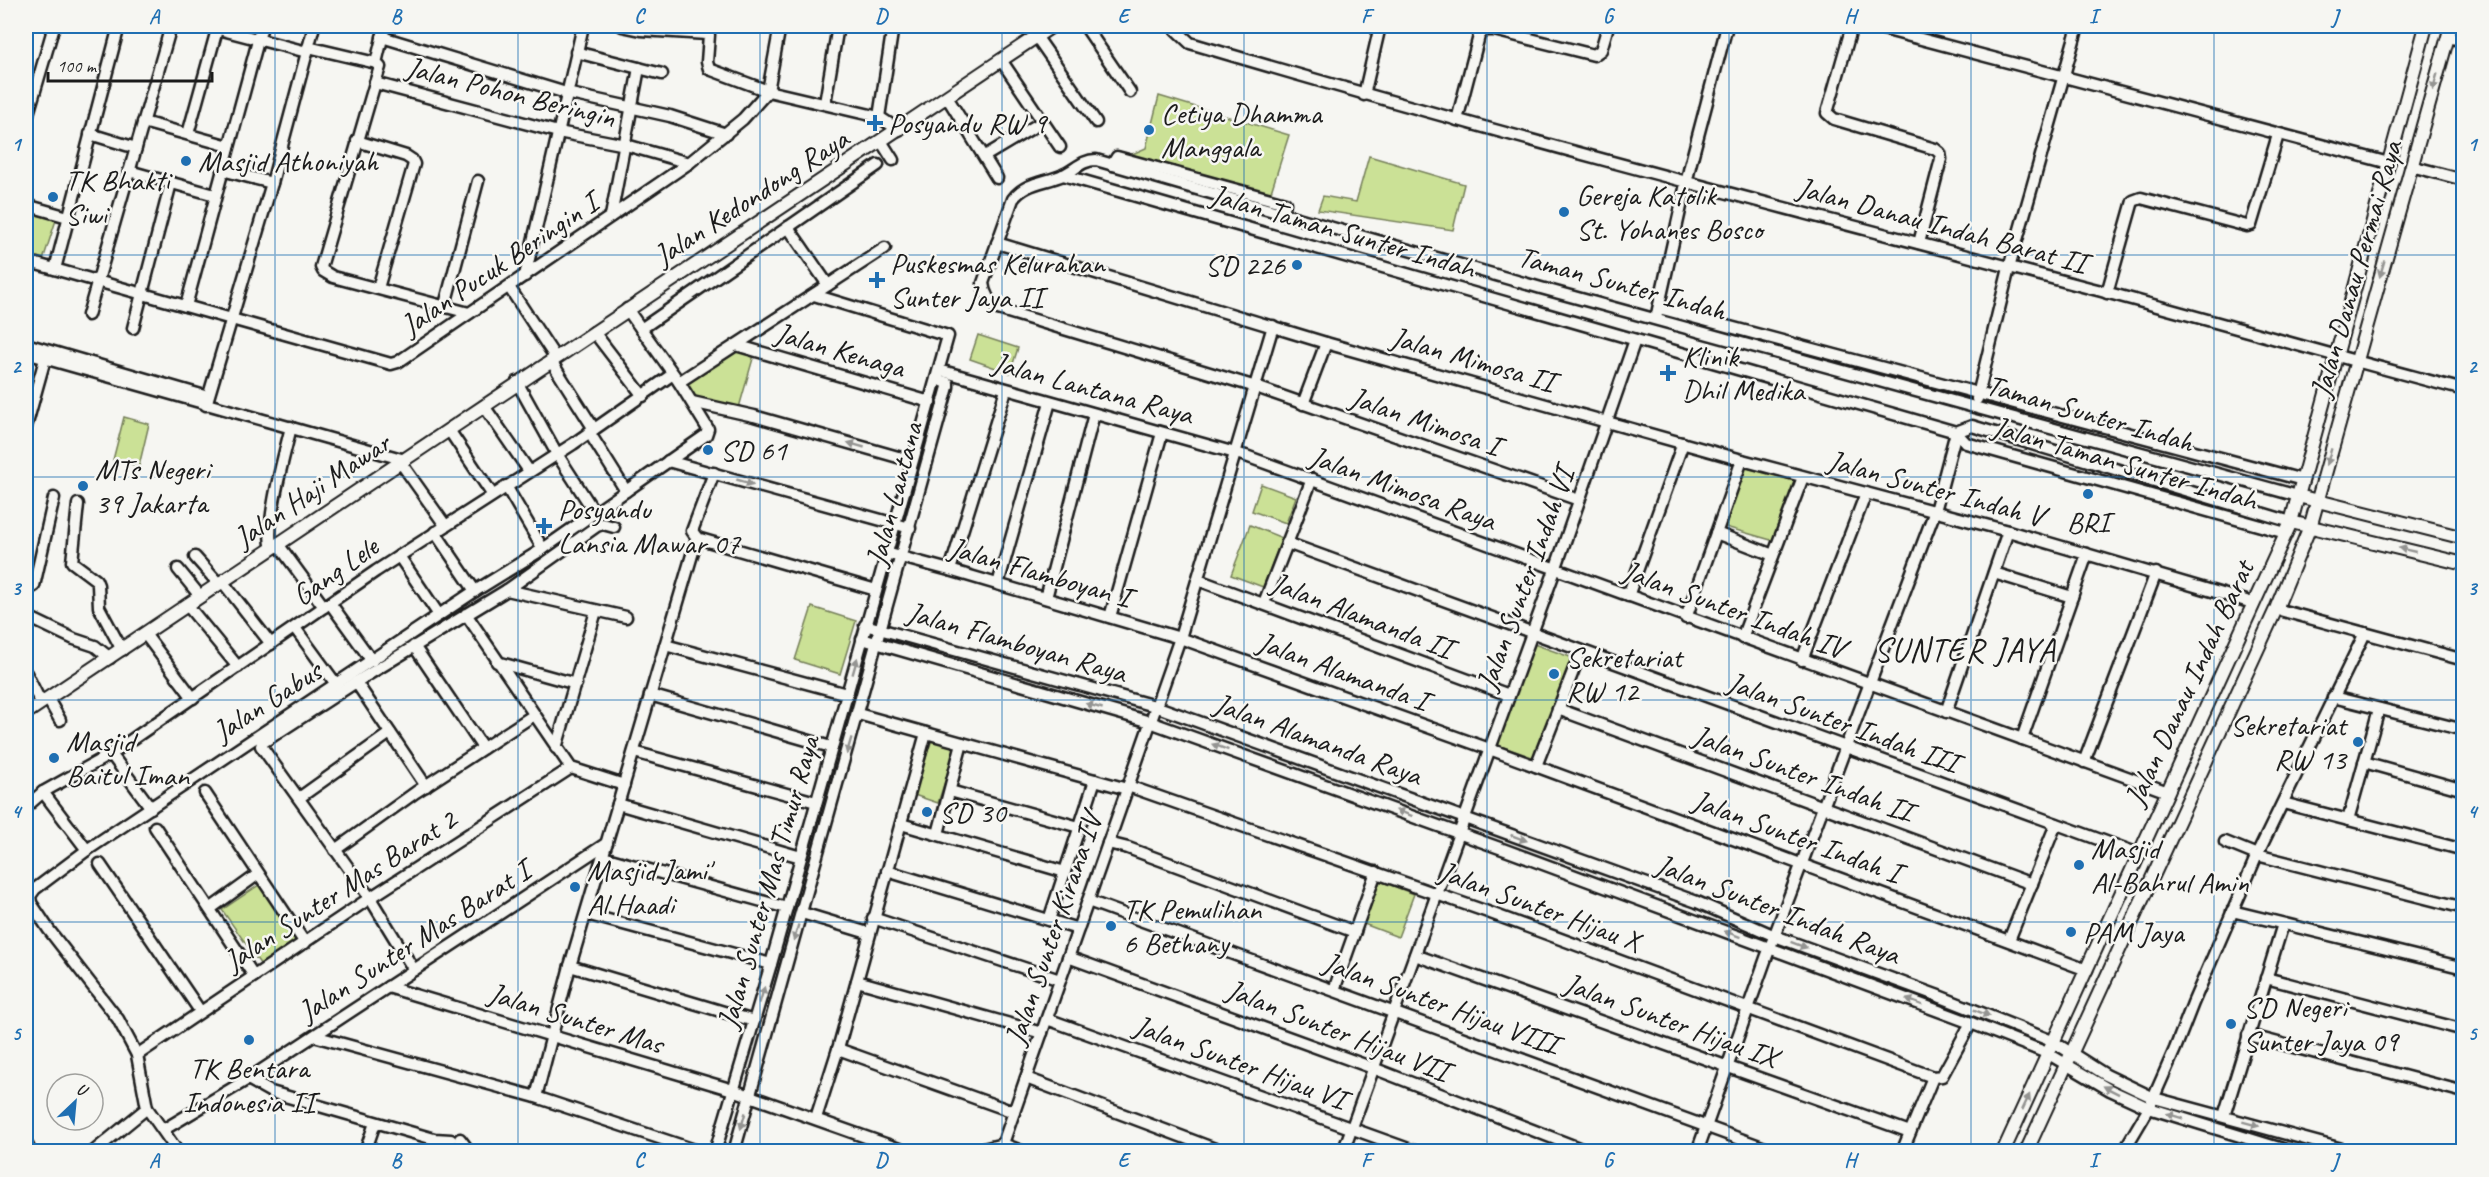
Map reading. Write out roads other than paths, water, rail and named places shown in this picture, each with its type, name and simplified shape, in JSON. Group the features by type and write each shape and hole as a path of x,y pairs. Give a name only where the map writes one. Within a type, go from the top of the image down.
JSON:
{"main road":[{"path":"26,1146 29,1152"}],"street":[{"path":"26,121 54,26"},
{"path":"55,269 118,26"},
{"path":"88,315 171,26"},
{"path":"188,135 214,26"},
{"name":"Jalan Pohon Beringin","path":"214,26 258,39 376,63 380,67 375,83 558,132 626,145 689,163"},
{"path":"186,306 262,26"},
{"path":"208,403 272,183 314,26"},
{"path":"525,276 583,26"},
{"path":"622,26 700,29 709,35 707,62 709,69 766,94 825,103 879,117 899,130"},
{"path":"766,94 780,26"},
{"path":"825,103 838,26"},
{"path":"879,117 893,26"},
{"name":"Jalan Kedondong Raya","path":"627,309 1052,26"},
{"path":"1085,26 1130,92"},
{"name":"Jalan Danau Indah Barat II","path":"1172,26 1190,43 1364,95 1686,184 1919,243 2463,390"},
{"path":"1364,95 1380,26"},
{"path":"1457,120 1479,36 1484,30 1494,30 1594,55 1601,50 1608,26"},
{"path":"1727,26 1686,184 1657,314 1979,392 2303,480"},
{"path":"1852,26 1827,113 1834,119 1935,149 1941,153 1919,243"},
{"path":"1872,26 2389,163"},
{"path":"1976,407 2009,268 2078,26"},
{"name":"Jalan Danau Permai Raya","path":"2297,498 2426,26"},
{"path":"376,63 384,31 567,93 670,116 726,134"},
{"path":"2449,31 2463,41"},
{"name":"Jalan Danau Permai Raya","path":"2310,526 2449,31"},
{"path":"1036,36 1096,122"},
{"path":"576,52 662,74"},
{"path":"1001,60 1060,147"},
{"path":"611,216 639,68"},
{"path":"375,83 321,267 333,277 469,312"},
{"name":"Jalan Pucuk Beringin I","path":"26,261 391,364 398,363 469,312 689,163 726,134 766,94"},
{"path":"947,97 997,178"},
{"path":"143,122 229,146"},
{"path":"985,156 1042,122"},
{"path":"90,134 136,148"},
{"path":"2107,293 2133,201 2141,198 2247,226 2251,225 2278,135"},
{"path":"357,141 406,156 414,164 378,288"},
{"path":"881,141 893,160"},
{"name":"Taman Sunter Indah","path":"1063,175 1088,160 1112,165 1657,314 2050,430 2316,504 2463,538"},
{"path":"641,329 878,165"},
{"path":"2411,166 2463,180"},
{"path":"222,170 272,183"},
{"path":"129,171 215,195"},
{"path":"997,243 1013,199 1023,188 1063,175"},
{"name":"Jalan Taman Sunter Indah","path":"1063,175 1956,432 1966,443 2124,487 2290,524"},
{"path":"445,305 478,181"},
{"path":"133,328 171,183"},
{"path":"26,205 68,217"},
{"path":"788,227 828,285"},
{"name":"Jalan Mimosa I","path":"997,243 983,284 992,304 998,309 1256,387 1579,500"},
{"name":"Jalan Mimosa II","path":"997,243 1326,343 1606,421"},
{"name":"Gang Lele","path":"26,807 43,792 111,754 492,494 557,454 643,396 736,345 885,248"},
{"path":"508,287 553,359 626,491"},
{"name":"Jalan Sunter Mas Timur Raya","path":"715,1152 787,908 948,336 814,295"},
{"path":"627,309 692,402 754,416 912,461"},
{"name":"Jalan Haji Mawar","path":"26,713 627,309"},
{"path":"1150,722 1180,638 1273,326"},
{"path":"594,332 643,396"},
{"name":"Jalan Sunter Indah VI","path":"1343,1152 1555,570 1635,340"},
{"path":"1304,404 1326,343"},
{"path":"26,344 208,403"},
{"name":"Jalan Kenaga","path":"736,345 930,402"},
{"path":"26,353 208,403 403,461 445,525"},
{"path":"26,427 45,359"},
{"name":"Jalan Lantana Raya","path":"937,374 1006,390 1235,452"},
{"name":"Jalan Lantana","path":"882,629 948,387 948,383 937,374"},
{"path":"517,382 557,454 595,513"},
{"path":"950,570 1006,390"},
{"name":"Jalan Gabus","path":"147,1108 137,1055 118,1018 49,930 32,903 30,896 35,889 87,850 475,591 543,549 706,435 708,432 692,402"},
{"path":"998,584 1050,402"},
{"path":"484,406 529,471"},
{"path":"1046,598 1094,414"},
{"name":"Jalan Sunter Indah V","path":"1606,421 1803,477 2008,531 2253,603"},
{"name":"Jalan Taman Sunter Indah","path":"1956,432 1972,426 2128,472 2290,524"},
{"path":"291,427 280,471 269,542 327,605 372,661"},
{"path":"449,430 492,494"},
{"path":"1697,1152 1770,948 1935,511 1956,432"},
{"path":"1110,617 1162,433"},
{"path":"1628,596 1683,443"},
{"name":"Jalan Mimosa Raya","path":"1235,452 1555,570"},
{"path":"1686,618 1742,460"},
{"path":"668,461 910,528"},
{"path":"2124,487 2128,472"},
{"path":"714,473 692,531 697,538 876,590"},
{"path":"1742,638 1803,477"},
{"path":"1264,603 1312,479"},
{"path":"506,486 543,549"},
{"path":"1802,660 1866,493"},
{"path":"26,591 34,586 54,498"},
{"name":"Jalan Danau Indah Barat","path":"2002,1152 2290,524 2297,498"},
{"path":"78,504 72,562 96,580 99,607 122,650"},
{"path":"414,970 370,898 261,746 262,743 356,682 507,590 597,526 603,524 614,527"},
{"path":"2290,524 2310,526 2463,564"},
{"name":"Jalan Danau Indah Barat","path":"2026,1152 2276,609 2310,526"},
{"path":"1946,712 2008,531"},
{"path":"435,532 475,591"},
{"path":"1716,533 1773,555"},
{"path":"536,1097 570,966 697,538"},
{"name":"Jalan Sunter Indah III","path":"1287,543 2139,854"},
{"name":"Jalan Flamboyan I","path":"886,554 950,570 1180,638"},
{"path":"2022,739 2087,554"},
{"path":"399,556 439,615"},
{"path":"195,557 220,582 271,644"},
{"path":"178,569 200,597"},
{"name":"Jalan Sunter Indah IV","path":"1555,570 2168,792"},
{"path":"1994,573 2072,597"},
{"path":"2084,762 2156,573"},
{"name":"Jalan Alamanda II","path":"1198,580 1264,603 1383,650 1509,694"},
{"path":"507,590 626,618"},
{"path":"188,606 238,667"},
{"path":"2276,609 2463,660"},
{"path":"556,748 596,611"},
{"path":"466,614 571,768 624,785"},
{"path":"26,616 74,639 95,646 110,658"},
{"name":"Jalan Flamboyan Raya","path":"866,625 1155,706"},
{"path":"295,628 336,684"},
{"name":"Jalan Sunter Mas Timur Raya","path":"734,1152 882,629"},
{"path":"2123,1152 2151,1103 2257,855 2332,697 2366,633"},
{"path":"145,634 193,698"},
{"name":"Jalan Alamanda I","path":"1180,638 1489,749"},
{"name":"Jalan Flamboyan Raya","path":"862,639 1150,722"},
{"path":"665,645 847,694"},
{"path":"414,646 483,748"},
{"path":"1536,766 1581,651"},
{"path":"497,662 576,684"},
{"path":"27,678 60,720"},
{"path":"356,682 426,786"},
{"path":"650,695 831,747"},
{"path":"2332,697 2463,730"},
{"name":"Jalan Alamanda Raya","path":"1155,706 1464,817"},
{"name":"Jalan Sunter Indah II","path":"1558,709 2032,884"},
{"path":"2348,820 2379,709"},
{"name":"Jalan Sunter Hijau X","path":"858,714 1095,780 1128,787 1376,872 1933,1077"},
{"path":"335,850 426,786 534,715"},
{"name":"Jalan Alamanda Raya","path":"1150,722 1459,833"},
{"name":"Jalan Sunter Kirana IV","path":"1005,1147 1014,1112 1150,722"},
{"path":"299,798 390,733"},
{"path":"816,1118 838,1049 868,933 926,733"},
{"path":"938,834 962,743"},
{"name":"Jalan Sunter Indah I","path":"1489,749 2087,970"},
{"path":"634,752 816,802"},
{"path":"111,754 151,808"},
{"path":"2364,762 2463,790"},
{"name":"Jalan Sunter Mas Barat 2","path":"137,1055 370,898 571,768"},
{"path":"1049,920 1095,780"},
{"path":"950,791 1079,827"},
{"path":"43,792 87,850"},
{"path":"205,793 257,875 305,943"},
{"path":"2283,803 2463,850"},
{"path":"618,804 801,857"},
{"name":"Jalan Sunter Indah Raya","path":"1464,817 1697,902 1775,936 2050,1047 2069,1058 2110,1090 2151,1103"},
{"path":"901,824 1065,872"},
{"path":"2009,940 2056,824"},
{"path":"155,827 254,976"},
{"name":"Jalan Sunter Indah Raya","path":"1459,833 1971,1023 2050,1047"},
{"name":"Jalan Sunter Mas Barat I","path":"162,1130 248,1079 607,843"},
{"path":"1108,843 1128,848 1355,932"},
{"path":"2225,843 2257,855 2463,908"},
{"path":"603,857 787,908"},
{"path":"100,864 200,1011"},
{"path":"887,871 1078,929"},
{"path":"1334,990 1376,872"},
{"path":"210,909 257,875"},
{"name":"Jalan Sunter Hijau VIII","path":"1088,901 1776,1152"},
{"path":"2232,911 2463,968"},
{"path":"802,913 868,933"},
{"path":"586,914 771,964"},
{"path":"873,918 1060,980"},
{"path":"2224,1116 2283,924"},
{"name":"Jalan Sunter Hijau IX","path":"1415,955 1911,1132"},
{"name":"Jalan Sunter Hijau VII","path":"1068,957 1373,1068 1589,1152"},
{"path":"570,966 754,1021"},
{"path":"2266,978 2463,1030"},
{"path":"857,981 1042,1033"},
{"name":"Jalan Sunter Mas","path":"388,987 750,1095 909,1152"},
{"name":"Jalan Sunter Hijau VI","path":"1047,1020 1417,1152"},
{"path":"1902,1152 1933,1077 1942,1076 1971,1023"},
{"path":"2248,1035 2463,1092"},
{"path":"314,1036 536,1097 701,1152"},
{"path":"838,1049 1014,1112"},
{"path":"1026,1078 1223,1152"},
{"path":"248,1079 266,1091 375,1123 434,1139 456,1140 470,1152"},
{"path":"2151,1103 2224,1116 2353,1152"},
{"path":"2151,1103 2292,1152"},
{"path":"93,1152 147,1108 178,1152"},
{"path":"365,1152 375,1123"},
{"path":"970,1152 1005,1147 1024,1152"}],"place":[{"name":"Posyandu RW 9","path":"875,123"},
{"name":"Cetiya Dhamma Manggala","path":"1149,130"},
{"name":"Masjid Athoniyah","path":"186,161"},
{"name":"TK Bhakti Siwi","path":"53,197"},
{"name":"Gereja Katolik St. Yohanes Bosco","path":"1564,212"},
{"name":"SD 226","path":"1297,265"},
{"name":"Puskesmas Kelurahan Sunter Jaya II","path":"877,280"},
{"name":"Klinik Dhil Medika","path":"1668,373"},
{"name":"SD 61","path":"708,450"},
{"name":"MTs Negeri 39 Jakarta","path":"83,486"},
{"name":"BRI","path":"2088,494"},
{"name":"Posyandu Lansia Mawar 07","path":"544,526"},
{"name":"Sekretariat RW 12","path":"1554,674"},
{"name":"Sekretariat RW 13","path":"2358,742"},
{"name":"Masjid Baitul Iman","path":"54,758"},
{"name":"SD 30","path":"927,812"},
{"name":"Masjid Al-Bahrul Amin","path":"2079,865"},
{"name":"Masjid Jami' Al Haadi","path":"575,887"},
{"name":"TK Pemulihan 6 Bethany","path":"1111,926"},
{"name":"PAM Jaya","path":"2071,932"},
{"name":"SD Negeri Sunter Jaya 09","path":"2231,1024"},
{"name":"TK Bentara Indonesia II","path":"249,1040"}],"district":[{"name":"SUNTER JAYA","path":"1965,650"}]}
